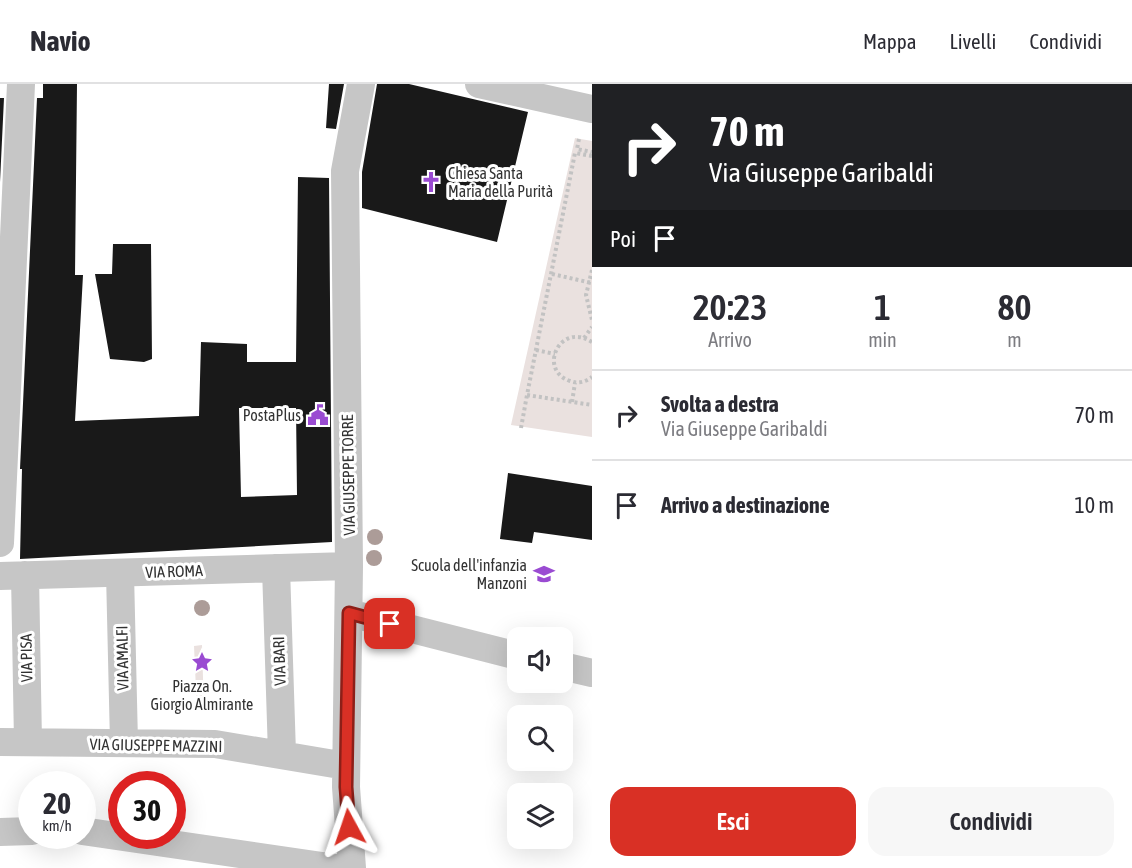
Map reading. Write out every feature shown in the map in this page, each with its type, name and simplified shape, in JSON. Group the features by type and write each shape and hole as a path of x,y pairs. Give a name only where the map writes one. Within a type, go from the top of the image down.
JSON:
{"street":[{"path":"0,543 9,148 21,84"},
{"name":"VIA GIUSEPPE TORRE","path":"352,868 346,766 349,566 345,171 361,84"},
{"path":"479,84 592,109"},
{"name":"VIA ROMA","path":"12,575 349,566"},
{"name":"VIA BARI","path":"276,568 282,754"},
{"name":"VIA AMALFI","path":"120,573 124,743"},
{"name":"VIA PISA","path":"12,575 14,742"},
{"path":"349,613 507,653"},
{"path":"573,669 592,673"},
{"name":"VIA GIUSEPPE MAZZINI","path":"14,742 215,744 346,766"},
{"path":"0,832 18,831"},
{"path":"96,833 336,868"}],"path":[{"path":"521,428 579,139"},
{"path":"576,151 592,152"},
{"path":"576,151 592,156"},
{"path":"592,270 586,295 592,320"},
{"path":"551,274 590,282"},
{"path":"584,338 592,327"},
{"path":"592,342 584,338 569,338 558,347 555,354 556,370 561,376 574,382 582,382 592,377"},
{"path":"536,351 555,354"},
{"path":"572,402 574,382"},
{"path":"527,395 592,405"}],"shaded area":[{"path":"575,138 592,141 592,437 511,425"},
{"path":"202,645 204,711 197,711 194,646"}],"building":[{"path":"43,84 77,84 75,275 83,275 75,421 199,416 201,342 247,344 247,362 296,362 298,177 329,178 332,542 20,559 22,469 20,469 37,98 43,98","holes":["239,408 296,408 297,495 241,497"]},
{"path":"329,84 344,84 336,129 326,128"},
{"name":"Chiesa Santa Maria della Purità","path":"377,84 409,84 528,112 497,242 362,208 362,172"},
{"path":"0,98 4,98 0,182"},
{"path":"113,244 151,244 152,359 144,362 110,359 95,274 112,274"},
{"path":"508,473 592,486 592,540 534,532 532,543 500,539"}],"place":[{"name":"Chiesa Santa Maria della Purità","path":"431,182"},
{"name":"PostaPlus","path":"318,415"},
{"name":"Scuola dell'infanzia Manzoni","path":"544,574"},
{"name":"Piazza On. Giorgio Almirante","path":"202,662"}],"route":[{"path":"349,827 346,787 349,731 349,613 390,624"}]}
